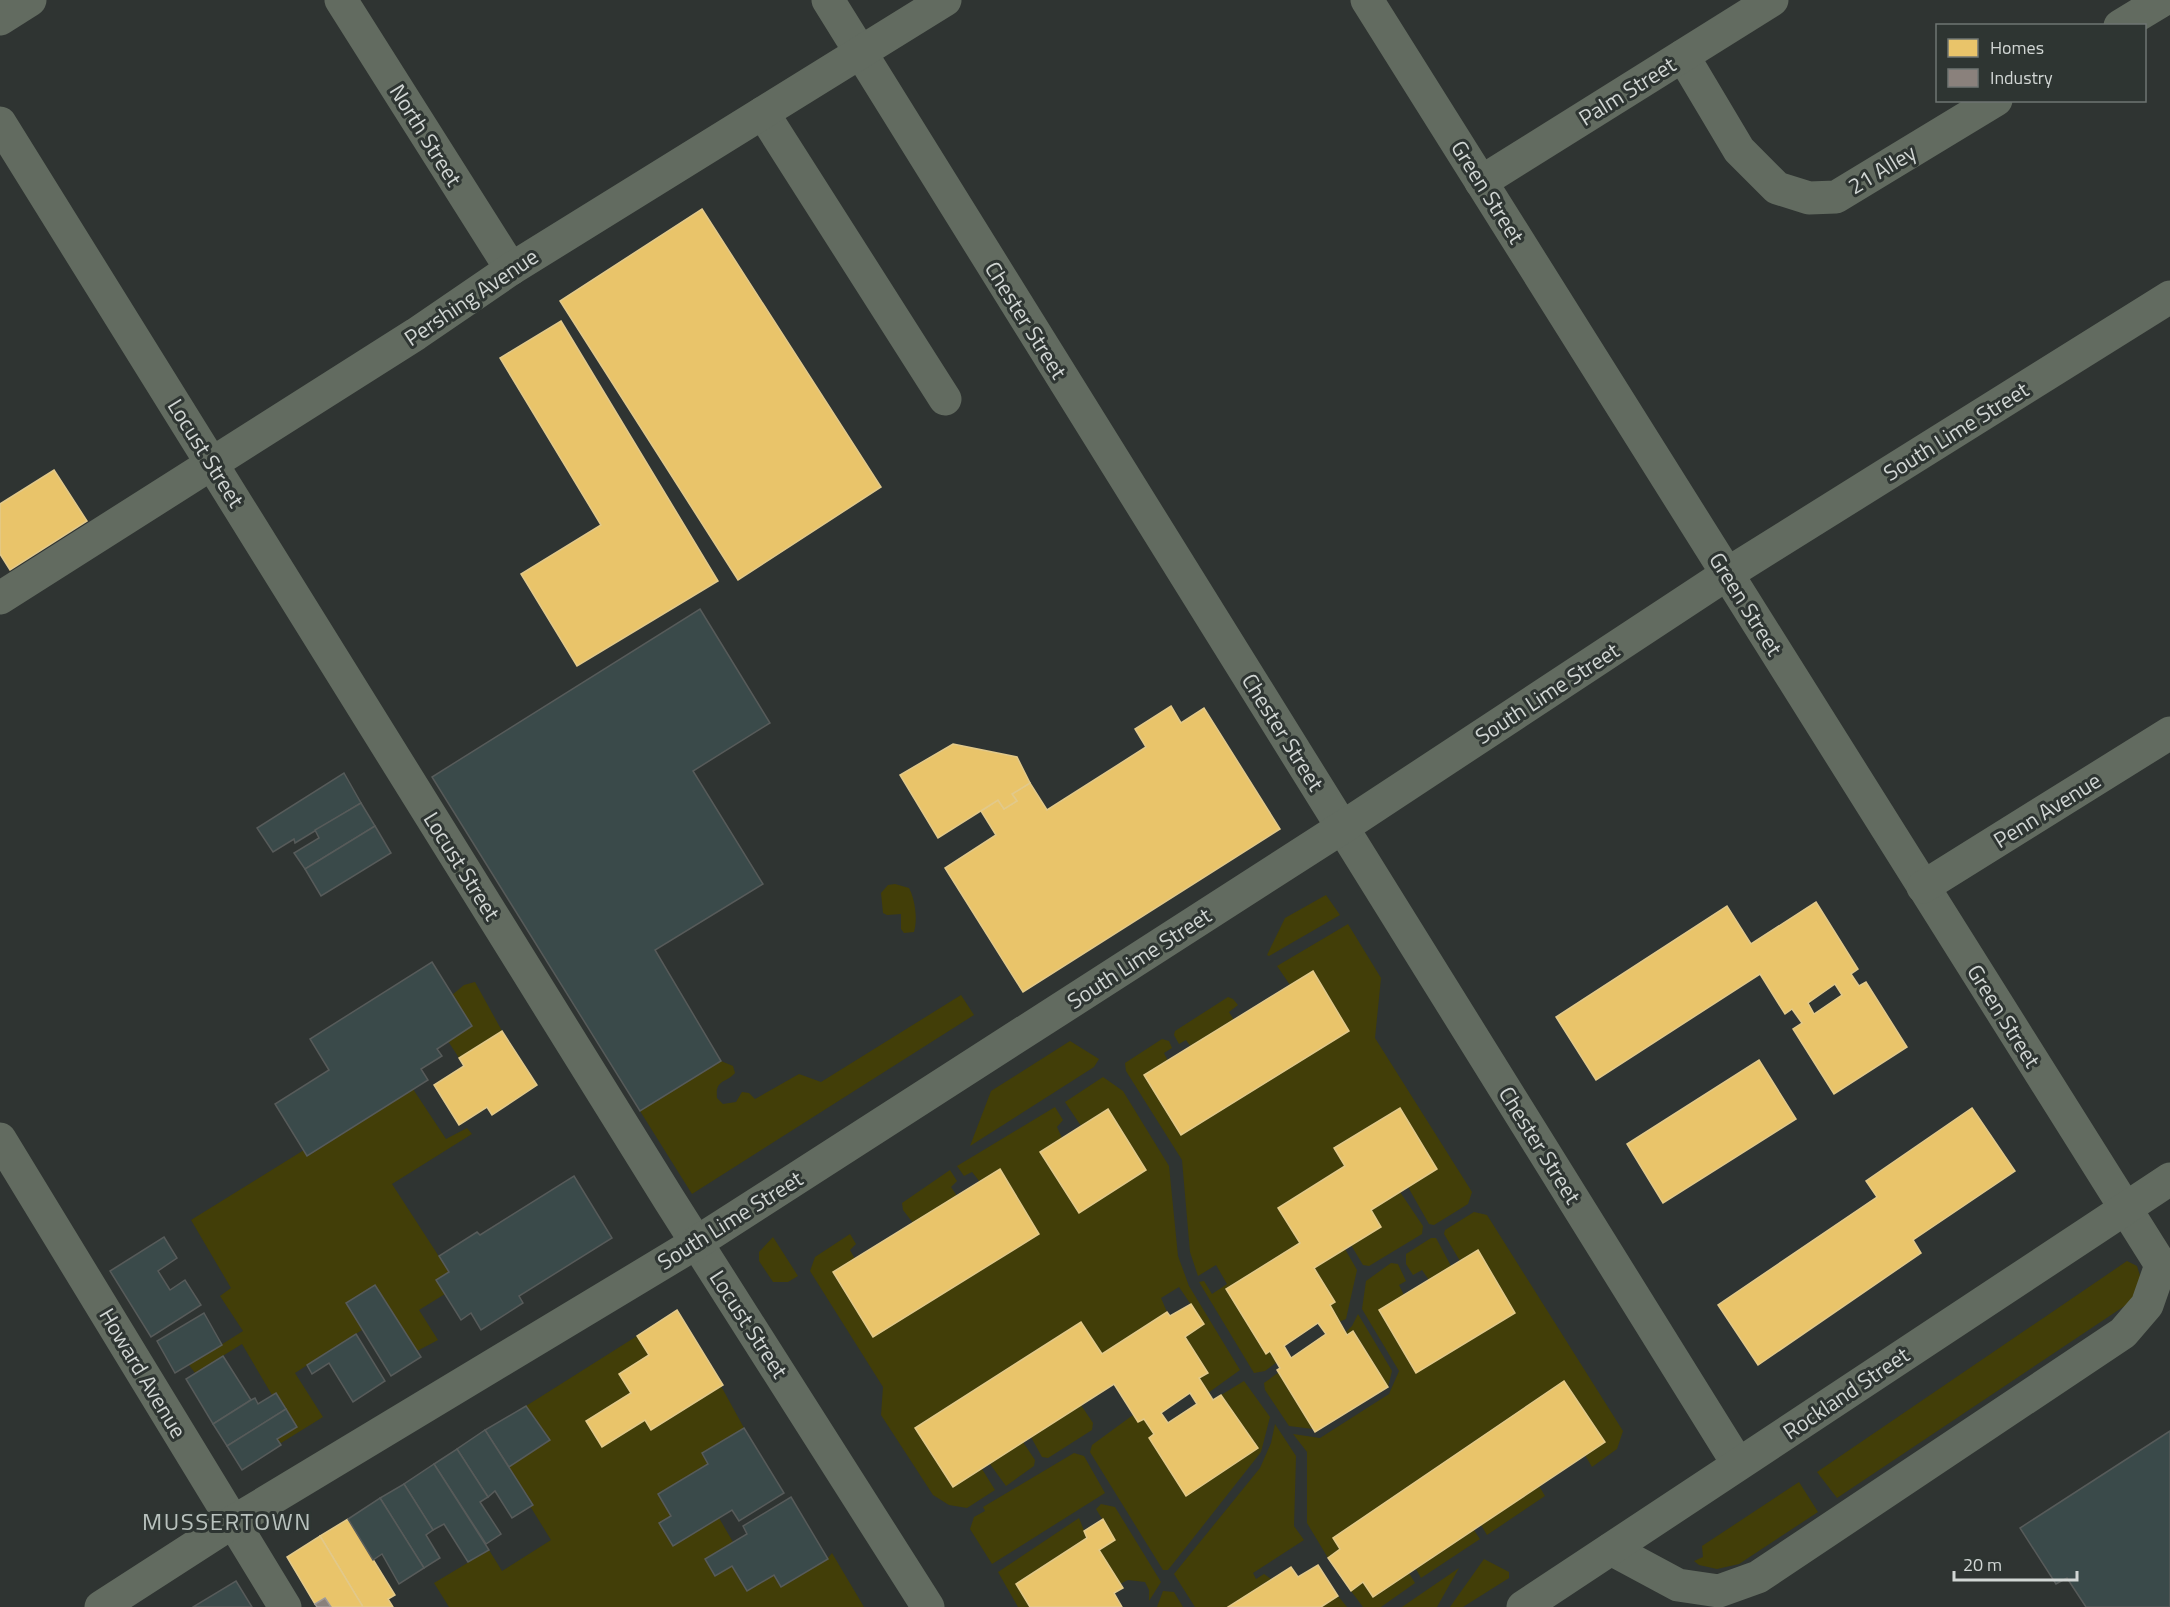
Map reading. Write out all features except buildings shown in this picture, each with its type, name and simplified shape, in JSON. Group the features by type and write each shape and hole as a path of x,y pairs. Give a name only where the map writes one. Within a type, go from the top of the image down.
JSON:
{"street":[{"path":"0,19 30,0"},
{"name":"North Street","path":"341,0 511,269"},
{"name":"Chester Street","path":"828,0 1738,1464"},
{"name":"Pershing Avenue","path":"0,598 416,334 511,269 945,0"},
{"name":"Green Street","path":"1367,0 2161,1265 2147,1305 2123,1333 1758,1577 1719,1591 1678,1585 1611,1549"},
{"name":"Palm Street","path":"1481,182 1772,0"},
{"path":"2123,24 2163,0"},
{"name":"21 Alley","path":"1683,56 1739,150 1777,188 1809,198 1836,197 1993,102"},
{"path":"763,113 945,399"},
{"name":"Locust Street","path":"0,123 696,1243 829,1448 928,1607"},
{"name":"South Lime Street","path":"102,1607 233,1522 696,1243 1343,827 1727,574 2170,297"},
{"name":"Penn Avenue","path":"1923,887 2170,733"},
{"name":"Howard Avenue","path":"0,1139 285,1607"},
{"name":"Rockland Street","path":"1523,1607 2170,1179"}],"shaded area":[{"path":"895,884 909,888 911,893 916,916 914,932 904,933 901,929 901,914 883,913 881,893 888,885"},
{"path":"1326,895 1340,915 1269,956 1267,955 1285,918"},
{"path":"1348,924 1381,978 1375,1038 1472,1192 1468,1204 1434,1225 1429,1224 1408,1187 1437,1169 1400,1108 1334,1148 1345,1166 1278,1208 1300,1243 1266,1354 1270,1351 1277,1362 1265,1371 1254,1373 1199,1282 1204,1281 1212,1294 1227,1284 1216,1265 1198,1276 1190,1252 1182,1160 1126,1071 1125,1063 1162,1039 1169,1041 1172,1048 1164,1053 1168,1061 1181,1135 1349,1031 1313,971 1290,985 1277,966"},
{"path":"475,982 502,1031 459,1058 448,1041 452,995 464,985"},
{"path":"961,995 974,1015 692,1194 640,1111 721,1061 733,1066 735,1073 719,1085 717,1098 723,1104 736,1102 742,1092 749,1093 755,1099 799,1074 821,1082"},
{"path":"1228,997 1238,1005 1229,1012 1234,1020 1191,1047 1186,1040 1179,1044 1174,1035 1175,1031"},
{"path":"1070,1041 1099,1059 1094,1067 970,1146 991,1091"},
{"path":"1103,1077 1123,1091 1169,1166 1178,1256 1189,1286 1240,1370 1208,1393 1199,1378 1208,1373 1185,1337 1204,1324 1179,1287 1161,1298 1167,1312 1102,1354 1081,1322 916,1428 953,1487 982,1469 995,1490 967,1508 949,1505 933,1495 881,1415 883,1387 810,1271 815,1257 850,1234 856,1244 850,1250 855,1259 833,1273 873,1337 1039,1234 1000,1170 980,1182 972,1172 964,1176 957,1166 1055,1107 1063,1120 1057,1127 1062,1138 1040,1152 1079,1212 1146,1170 1108,1109 1081,1126 1065,1102"},
{"path":"413,1089 446,1139 467,1128 472,1134 392,1184 449,1272 445,1294 419,1310 438,1340 417,1351 375,1285 346,1303 362,1330 295,1373 323,1417 281,1443 277,1439 297,1427 276,1393 272,1395 242,1344 195,1373 189,1365 243,1331 220,1296 231,1288 191,1220 304,1150 308,1156"},
{"path":"950,1170 957,1181 951,1187 957,1196 913,1223 903,1210 902,1203"},
{"path":"1400,1192 1423,1226 1422,1234 1369,1266 1363,1265 1351,1245 1381,1227 1371,1210"},
{"path":"1474,1212 1487,1215 1623,1431 1617,1449 1592,1467 1585,1455 1605,1442 1564,1382 1333,1538 1340,1549 1328,1558 1307,1523 1307,1452 1293,1434 1320,1438 1389,1394 1399,1371 1362,1309 1366,1281 1391,1263 1398,1264 1406,1281 1399,1285 1404,1295 1379,1310 1416,1373 1515,1313 1478,1250 1460,1261 1444,1234 1445,1230"},
{"path":"773,1237 798,1276 788,1282 773,1282 759,1261 759,1252"},
{"path":"1431,1238 1436,1238 1451,1266 1429,1280 1422,1270 1413,1275 1406,1264 1406,1254"},
{"path":"1345,1249 1357,1270 1346,1319 1339,1322 1330,1305 1335,1302 1314,1268"},
{"path":"2127,1261 2137,1266 2143,1285 2138,1297 1837,1498 1817,1472"},
{"path":"1358,1314 1392,1371 1388,1387 1354,1331 1347,1335 1346,1332"},
{"path":"637,1336 649,1355 619,1374 631,1393 586,1421 602,1447 645,1420 652,1430 721,1386 744,1428 702,1453 708,1464 658,1494 671,1516 659,1523 673,1546 719,1518 733,1542 705,1560 715,1576 732,1566 747,1591 774,1575 781,1587 827,1559 832,1553 864,1607 449,1607 434,1583 489,1550 502,1571 551,1540 530,1506 533,1504 509,1467 550,1440 526,1406"},
{"path":"1279,1372 1313,1429 1289,1426 1265,1390 1264,1383"},
{"path":"1244,1381 1270,1417 1261,1452 1168,1570 1163,1570 1090,1452 1092,1445 1133,1415 1138,1422 1144,1419 1154,1434 1149,1438 1186,1496 1257,1448 1221,1395"},
{"path":"1081,1405 1093,1423 1092,1430 1048,1458 1042,1457 1031,1437"},
{"path":"1275,1424 1296,1456 1294,1526 1304,1540 1253,1573 1256,1579 1264,1574 1271,1579 1228,1607 1195,1607 1174,1574 1260,1468 1271,1443"},
{"path":"1023,1442 1035,1460 1034,1466 1006,1486 990,1464"},
{"path":"1074,1453 1084,1456 1105,1493 992,1564 970,1529 974,1517 985,1511 983,1507"},
{"path":"1799,1482 1818,1512 1739,1564 1717,1569 1699,1565 1694,1561 1703,1557 1702,1546"},
{"path":"1539,1486 1545,1496 1487,1535 1481,1525"},
{"path":"1101,1504 1115,1507 1161,1582 1149,1601 1149,1590 1145,1582 1128,1580 1120,1584 1099,1550 1115,1540 1096,1509"},
{"path":"1079,1518 1087,1538 1016,1584 1030,1607 1018,1607 998,1572"},
{"path":"1474,1530 1480,1539 1421,1578 1416,1569"},
{"path":"1484,1559 1509,1572 1509,1578 1463,1607 1450,1607"},
{"path":"1459,1568 1437,1607 1402,1607"},
{"path":"1409,1573 1415,1583 1381,1607 1363,1607 1351,1591 1363,1582 1374,1597"},
{"path":"1163,1591 1174,1592 1183,1607 1157,1607"},
{"path":"1338,1596 1347,1607 1321,1607"}],"district":[{"name":"MUSSERTOWN","path":"227,1521"}]}
